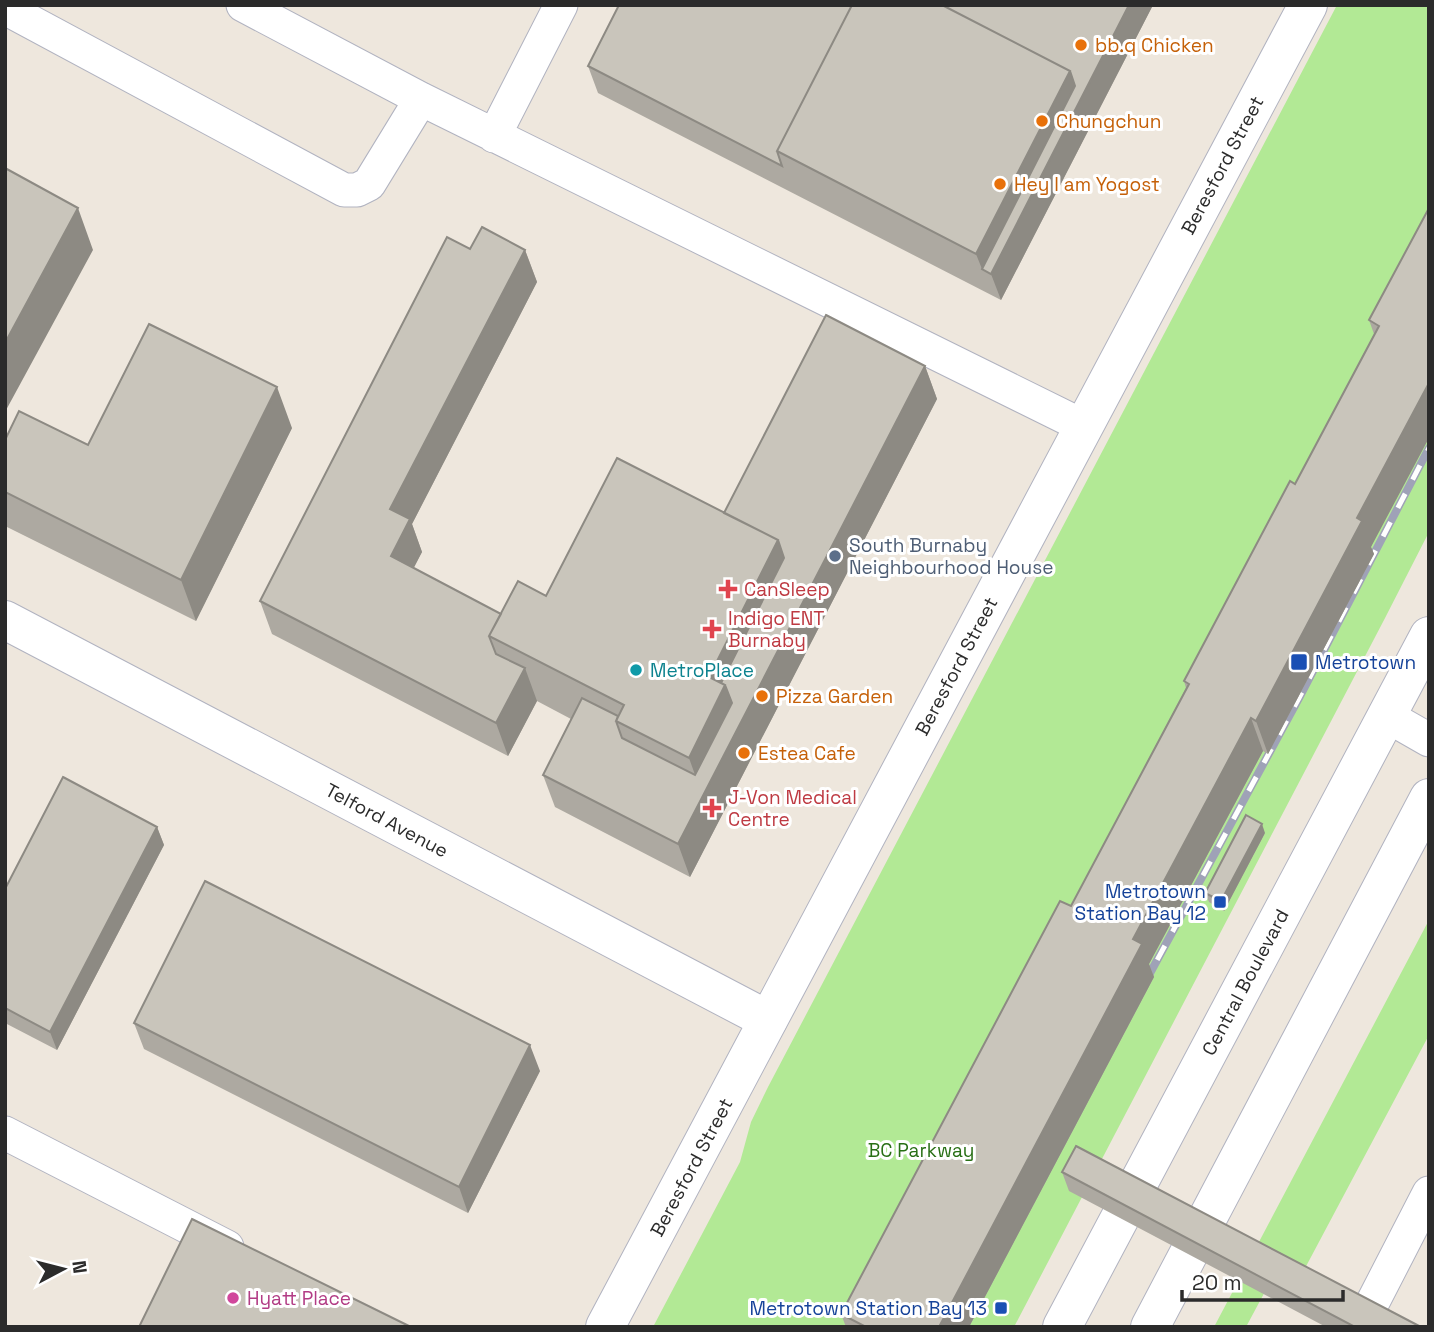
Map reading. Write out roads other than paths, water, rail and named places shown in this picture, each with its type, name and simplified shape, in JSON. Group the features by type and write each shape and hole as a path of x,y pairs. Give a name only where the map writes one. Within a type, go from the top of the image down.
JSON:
{"street":[{"name":"Beresford Street","path":"605,1327 1308,5"},
{"name":"Telford Avenue","path":"5,620 768,1020"},
{"name":"Central Boulevard","path":"1062,1327 1429,636"},
{"path":"1150,1327 1429,798"}],"lane":[{"path":"243,5 421,99 1083,426"},
{"path":"495,136 561,5"},
{"path":"5,8 344,190 357,190 369,184 421,99"},
{"path":"1387,716 1429,740"},
{"path":"5,1133 259,1264"},
{"path":"1360,1327 1429,1193"}],"railway":[{"path":"1142,988 1299,698 1429,448"}],"place":[{"name":"bb.q Chicken","path":"1081,45"},
{"name":"Chungchun","path":"1042,121"},
{"name":"Hey I am Yogost","path":"1000,184"},
{"name":"South Burnaby Neighbourhood House","path":"835,556"},
{"name":"CanSleep","path":"728,589"},
{"name":"Indigo ENT Burnaby","path":"712,629"},
{"name":"Metrotown","path":"1299,662"},
{"name":"MetroPlace","path":"636,670"},
{"name":"Pizza Garden","path":"762,696"},
{"name":"Estea Cafe","path":"744,753"},
{"name":"J-Von Medical Centre","path":"712,808"},
{"name":"Metrotown Station Bay 12","path":"1220,902"},
{"name":"Hyatt Place","path":"233,1298"},
{"name":"Metrotown Station Bay 13","path":"1001,1308"}],"park label":[{"name":"BC Parkway","path":"921,1150"}]}
